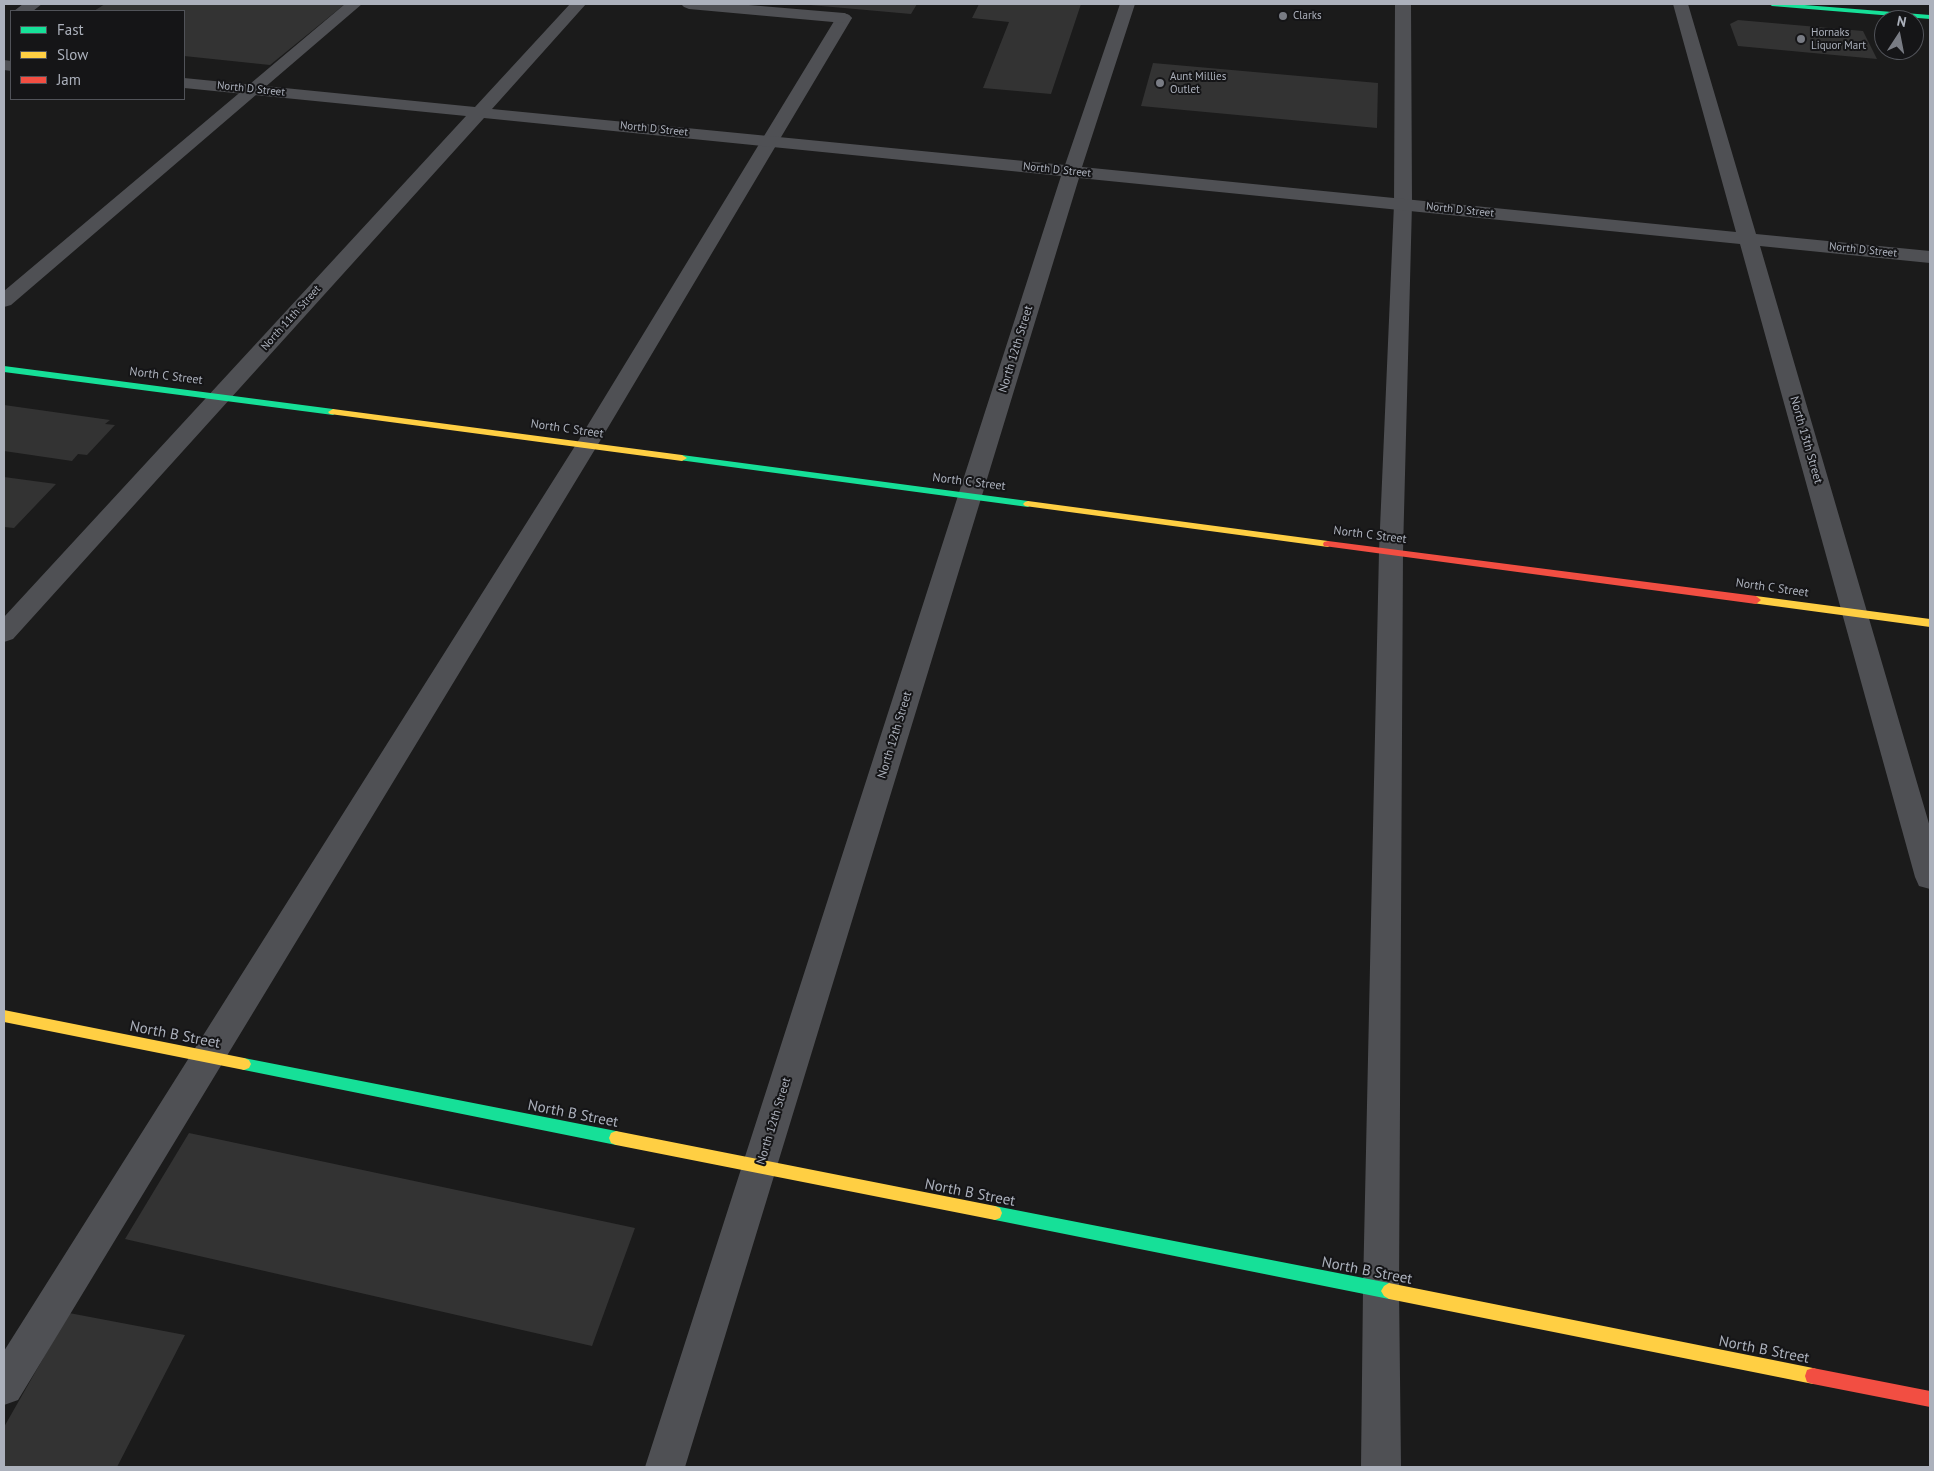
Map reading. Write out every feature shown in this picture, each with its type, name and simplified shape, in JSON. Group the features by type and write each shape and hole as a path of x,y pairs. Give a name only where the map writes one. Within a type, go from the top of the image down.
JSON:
{"street":[{"path":"4,301 354,4"},
{"name":"North 11th Street","path":"4,632 578,4"},
{"path":"4,1386 586,446 844,18 689,4"},
{"name":"North 12th Street","path":"665,1467 1072,171 1128,4"},
{"path":"1381,1467 1381,1289 1391,552 1403,204 1403,4"},
{"name":"North 13th Street","path":"1681,4 1930,877"},
{"path":"1772,4 1930,16"},
{"name":"North D Street","path":"185,82 1930,257"},
{"name":"North C Street","path":"4,369 1930,623"},
{"name":"North B Street","path":"4,1016 1930,1399"}],"building":[{"path":"105,4 345,4 270,65 185,56 185,10 96,10"},
{"path":"799,4 917,4 911,14"},
{"path":"979,4 1081,4 1051,94 983,88 1009,22 972,18"},
{"name":"Hornaks Liquor Mart","path":"1738,20 1863,31 1874,53 1874,59 1738,46 1730,24"},
{"path":"1153,63 1378,83 1377,128 1141,106"},
{"path":"4,405 110,420 105,424 115,425 87,455 78,454 72,461 4,451"},
{"path":"4,477 56,484 14,528 4,527"},
{"path":"189,1133 635,1228 592,1346 125,1239"},
{"path":"69,1313 185,1335 117,1467 4,1467 4,1427"}],"traffic: fast":[{"path":"1772,4 1930,17"},
{"path":"4,369 333,412"},
{"path":"682,458 1028,504"},
{"path":"244,1064 616,1138"},
{"path":"995,1213 1389,1291"}],"traffic: slow":[{"path":"333,412 682,458"},
{"path":"1028,504 1328,544"},
{"path":"1756,600 1930,623"},
{"path":"4,1016 244,1064"},
{"path":"616,1138 995,1213"},
{"path":"1389,1291 1813,1376"}],"traffic: jam":[{"path":"1328,544 1756,600"},
{"path":"1813,1376 1930,1399"}],"place":[{"name":"Clarks","path":"1283,16"},
{"name":"Hornaks Liquor Mart","path":"1801,39"},
{"name":"Aunt Millies Outlet","path":"1160,83"}]}
